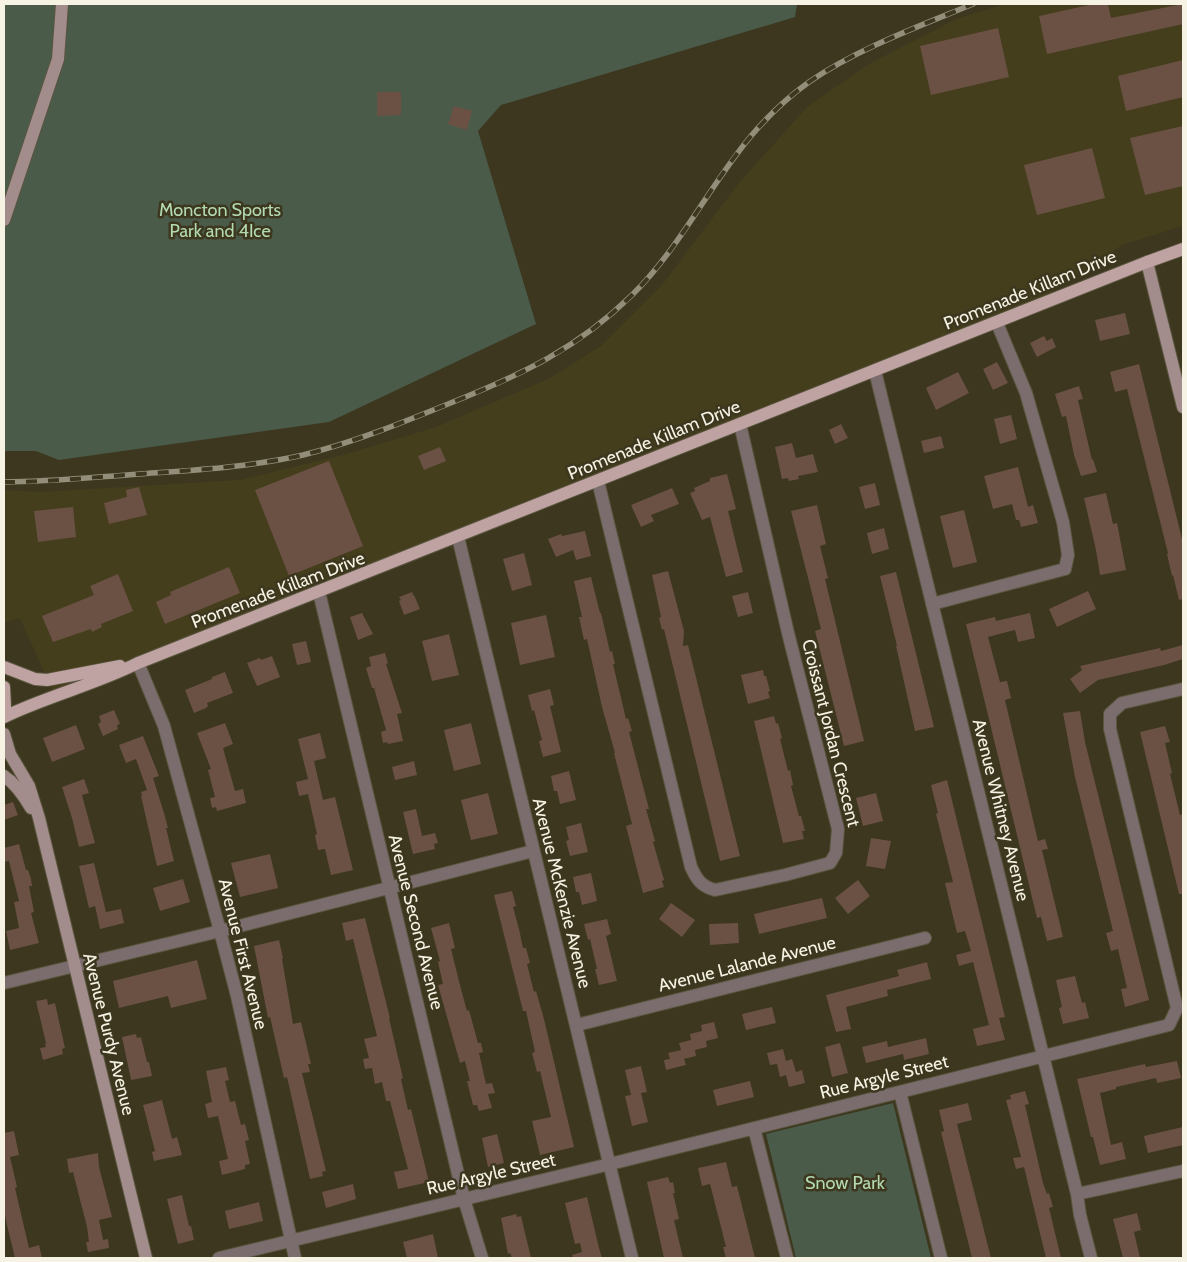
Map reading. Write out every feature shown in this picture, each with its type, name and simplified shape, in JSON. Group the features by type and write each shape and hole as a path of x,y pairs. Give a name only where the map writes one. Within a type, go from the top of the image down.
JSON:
{"main road":[{"name":"Promenade Killam Drive","path":"4,716 42,700 116,674 138,663 1183,249"},
{"name":"Promenade Killam Drive","path":"4,667 26,676 47,680 138,663"},
{"path":"4,687 6,707 4,716"}],"street":[{"path":"4,220 58,59 62,4"},
{"path":"1147,262 1183,407"},
{"path":"932,604 1065,569 1068,555 1063,522 1026,393 997,323"},
{"name":"Avenue Whitney Avenue","path":"875,371 1077,1194 1080,1215 1091,1258"},
{"name":"Croissant Jordan Crescent","path":"598,481 691,867 696,878 704,887 715,890 830,863 836,854 838,829 788,633 740,424"},
{"name":"Avenue McKenzie Avenue","path":"458,537 632,1258"},
{"name":"Avenue Second Avenue","path":"319,592 464,1199 482,1258"},
{"name":"Avenue First Avenue","path":"138,663 164,726 220,931 237,996 295,1258"},
{"name":"Rue Argyle Street","path":"220,1258 610,1164 1169,1025 1177,1008 1112,739 1110,714 1122,703 1183,690"},
{"name":"Avenue Purdy Avenue","path":"4,734 10,754 29,786 38,818 146,1258"},
{"name":"Avenue Purdy Avenue","path":"4,776 22,794 38,818"},
{"path":"4,983 220,931 533,851"},
{"name":"Avenue Lalande Avenue","path":"577,1025 925,938"},
{"path":"900,1092 941,1258"},
{"path":"754,1128 787,1258"},
{"path":"1077,1194 1183,1171"}],"shaded area":[{"path":"1004,4 1183,4 1183,226 1122,245 1007,321 56,699 20,618 4,623 4,490 40,492 239,480 343,455 436,427 548,379 601,346 662,285 738,184 807,107 867,65 956,19"}],"green space":[{"name":"Moncton Sports Park and 4Ice","path":"4,4 797,4 795,17 501,105 478,131 536,324 329,422 59,460 36,451 4,451"},
{"name":"Snow Park","path":"893,1103 931,1258 796,1258 766,1134"}],"building":[{"path":"1094,4 1108,4 1111,18 1183,4 1183,24 1047,54 1039,16"},
{"path":"998,28 1009,77 931,95 920,46"},
{"path":"1183,60 1183,97 1126,111 1118,76"},
{"path":"377,92 401,92 401,115 377,116"},
{"path":"454,106 472,111 467,130 448,124"},
{"path":"1183,126 1183,186 1145,195 1130,138"},
{"path":"1092,148 1105,198 1037,215 1024,165"},
{"path":"1125,313 1130,334 1100,341 1095,320"},
{"path":"1044,336 1047,341 1052,338 1056,347 1037,357 1030,343"},
{"path":"997,362 1008,383 993,390 983,369"},
{"path":"1139,364 1183,543 1183,599 1179,600 1127,389 1115,392 1110,372"},
{"path":"958,372 969,393 936,410 926,388"},
{"path":"1079,386 1083,399 1078,400 1092,460 1097,472 1081,476 1074,455 1066,416 1062,417 1055,394"},
{"path":"1011,415 1017,439 1000,444 994,419"},
{"path":"841,424 848,438 835,444 829,430"},
{"path":"941,436 944,448 924,453 921,441"},
{"path":"792,443 796,458 813,454 818,472 798,476 799,479 789,481 788,478 782,479 775,447"},
{"path":"440,447 446,461 424,470 418,456"},
{"path":"329,461 363,546 289,576 255,490"},
{"path":"1018,467 1028,507 1033,505 1038,523 1021,527 1019,520 1016,520 1012,504 993,509 984,476"},
{"path":"727,474 736,509 728,511 743,572 726,577 710,517 702,520 690,493 695,491 694,488 710,481 710,478"},
{"path":"875,483 880,505 865,509 859,487"},
{"path":"139,487 147,515 109,524 104,503 127,497 126,490"},
{"path":"672,488 679,504 651,515 654,521 641,527 631,505"},
{"path":"1106,493 1113,524 1117,523 1126,570 1100,575 1084,498"},
{"path":"817,505 826,544 820,546 828,578 825,579 864,741 844,746 815,631 821,629 791,511"},
{"path":"73,507 76,537 38,542 34,511"},
{"path":"964,510 977,562 953,568 940,516"},
{"path":"884,528 889,549 872,554 867,533"},
{"path":"585,531 591,556 576,560 573,550 556,557 548,539 561,534 562,536"},
{"path":"524,553 532,585 512,591 503,559"},
{"path":"229,567 240,593 165,624 156,602 171,595 170,592"},
{"path":"668,571 684,631 683,646 688,645 740,856 720,861 664,629 662,630 659,618 661,617 652,575"},
{"path":"896,572 934,727 915,731 880,576"},
{"path":"118,574 133,611 101,624 102,627 92,632 91,629 53,642 42,616 94,595 90,586"},
{"path":"591,577 610,652 612,651 615,664 613,664 626,719 628,718 632,731 629,732 649,809 646,809 655,841 653,842 664,880 662,881 664,887 643,893 626,826 632,824 587,639 584,640 579,617 582,617 574,581"},
{"path":"1088,591 1096,609 1057,627 1049,609"},
{"path":"412,592 420,609 404,615 399,597"},
{"path":"748,592 753,613 738,617 732,596"},
{"path":"362,613 373,634 358,640 350,617"},
{"path":"1030,613 1035,638 1018,642 1015,630 988,637 1000,682 1007,681 1011,698 1005,700 1038,841 1045,839 1048,849 1042,850 1063,937 1047,941 1041,917 1037,918 966,624 995,617 996,621"},
{"path":"546,615 555,657 520,665 511,623"},
{"path":"449,634 459,675 432,681 422,641"},
{"path":"306,641 311,662 297,665 292,644"},
{"path":"1183,645 1183,659 1098,680 1080,693 1070,679 1082,670 1080,666 1160,648 1161,651"},
{"path":"385,653 388,663 386,664 402,713 397,714 403,741 388,744 387,742 383,743 381,732 386,730 366,668 371,666 369,657"},
{"path":"272,656 280,677 257,686 247,663"},
{"path":"763,670 770,691 768,692 770,698 748,704 741,675"},
{"path":"225,672 233,693 207,703 208,706 206,708 194,713 185,690"},
{"path":"550,689 554,705 550,706 561,752 543,757 539,741 542,740 528,695"},
{"path":"114,710 120,724 117,725 118,729 103,736 98,724 101,722 99,716"},
{"path":"1080,711 1085,742 1149,1000 1125,1007 1121,989 1127,988 1118,949 1111,951 1106,933 1113,931 1075,777 1063,713"},
{"path":"774,716 776,724 778,723 788,771 790,770 793,785 791,786 805,831 802,831 804,839 783,843 754,721"},
{"path":"225,723 233,744 223,748 235,791 243,789 246,803 217,811 216,807 212,808 210,798 215,797 208,770 211,769 197,733"},
{"path":"471,723 481,764 454,771 444,730"},
{"path":"76,725 85,749 52,762 43,738"},
{"path":"1165,726 1170,742 1165,743 1172,773 1170,774 1180,815 1183,814 1183,894 1179,894 1140,732"},
{"path":"320,733 326,758 314,761 323,800 335,797 353,870 331,875 325,849 318,850 315,835 317,834 308,794 299,796 296,782 308,779 298,739"},
{"path":"143,736 159,776 153,778 168,828 166,828 174,861 157,866 141,796 141,792 147,790 136,759 126,763 119,745"},
{"path":"414,761 417,775 395,780 392,767"},
{"path":"569,771 576,800 560,804 557,791 554,791 551,776"},
{"path":"84,779 89,793 82,795 95,843 79,847 62,787"},
{"path":"947,780 1005,1017 999,1018 1005,1040 977,1046 973,1029 989,1025 973,962 959,966 956,955 971,951 965,931 957,933 945,883 953,882 936,814 938,813 931,785"},
{"path":"488,793 498,834 471,840 461,800"},
{"path":"876,793 883,821 863,826 856,798"},
{"path":"13,802 18,815 4,820 4,805"},
{"path":"416,809 422,836 435,833 438,843 434,844 435,849 413,854 403,812"},
{"path":"581,823 588,852 570,856 566,841 569,840 566,827"},
{"path":"871,838 891,841 885,869 866,866"},
{"path":"19,844 26,870 28,870 31,879 32,886 29,886 34,912 31,913 39,943 10,950 6,931 19,928 14,902 19,901 9,861 4,862 4,848"},
{"path":"270,854 278,888 240,897 231,863"},
{"path":"94,863 106,912 121,909 124,923 100,929 95,906 89,908 79,866"},
{"path":"591,873 597,901 582,905 579,892 576,892 573,877"},
{"path":"183,879 190,902 160,911 153,888"},
{"path":"858,880 870,896 848,914 835,898"},
{"path":"512,891 516,906 513,907 523,948 526,948 530,963 527,964 534,992 536,991 544,1019 574,1147 540,1155 532,1121 551,1117 540,1071 537,1072 532,1053 535,1052 526,1011 523,1011 494,895"},
{"path":"822,898 827,918 759,934 754,914"},
{"path":"671,903 695,920 682,937 659,919"},
{"path":"365,918 390,1018 408,1110 411,1109 429,1182 398,1189 394,1172 408,1169 390,1101 386,1101 382,1082 375,1084 372,1068 365,1069 363,1059 369,1058 364,1039 377,1036 353,939 346,941 342,923"},
{"path":"607,919 611,934 606,936 617,981 599,985 590,939 588,940 584,924"},
{"path":"449,923 455,948 451,949 461,989 478,1043 481,1043 483,1052 479,1053 486,1084 492,1083 495,1093 488,1094 492,1108 479,1111 477,1105 473,1105 467,1081 470,1081 465,1061 460,1063 438,985 443,984 438,962 440,961 431,928"},
{"path":"738,923 739,943 710,945 709,924"},
{"path":"279,940 293,1024 301,1022 311,1064 308,1064 310,1072 302,1073 326,1171 322,1172 323,1176 310,1179 287,1077 284,1078 270,1017 268,1018 254,946"},
{"path":"197,960 207,999 171,1008 168,996 119,1008 113,981"},
{"path":"927,962 931,979 887,990 888,996 846,1007 851,1029 836,1032 826,995 899,976 897,970"},
{"path":"1075,976 1082,1003 1085,1002 1089,1018 1063,1024 1059,1008 1062,1007 1056,980"},
{"path":"47,999 48,1005 55,1003 65,1048 62,1049 63,1054 43,1060 40,1048 46,1047 46,1043 36,1001"},
{"path":"772,1007 776,1023 746,1030 742,1014"},
{"path":"714,1022 718,1038 706,1041 707,1047 695,1050 696,1056 684,1059 686,1065 666,1070 664,1060 670,1059 668,1053 681,1050 679,1043 691,1040 690,1034 702,1031 701,1025"},
{"path":"136,1034 137,1038 141,1037 152,1076 131,1080 122,1037"},
{"path":"926,1038 929,1054 904,1060 903,1054 866,1063 862,1047 887,1041 888,1047"},
{"path":"840,1043 848,1073 832,1077 825,1047"},
{"path":"783,1049 786,1061 792,1059 796,1072 802,1070 805,1083 789,1087 786,1075 780,1077 777,1064 770,1065 767,1053"},
{"path":"1177,1061 1181,1078 1157,1083 1156,1078 1116,1087 1116,1089 1100,1093 1111,1145 1122,1142 1126,1159 1100,1165 1077,1079 1145,1064 1146,1067"},
{"path":"641,1066 647,1092 641,1093 648,1122 632,1126 625,1096 631,1095 625,1070"},
{"path":"226,1067 229,1080 225,1081 230,1102 235,1101 241,1125 245,1124 249,1140 245,1141 250,1164 245,1165 245,1169 222,1175 219,1161 228,1159 218,1116 208,1118 205,1104 212,1102 206,1071"},
{"path":"750,1081 754,1097 717,1106 713,1090"},
{"path":"1025,1091 1029,1104 1025,1105 1043,1183 1047,1194 1049,1193 1053,1207 1049,1208 1061,1258 1046,1258 1024,1167 1016,1169 1013,1158 1021,1157 1006,1100 1011,1099 1010,1095"},
{"path":"162,1100 172,1139 177,1137 182,1155 154,1161 152,1152 155,1151 143,1105"},
{"path":"968,1103 972,1120 957,1124 991,1258 972,1258 941,1132 944,1131 939,1110"},
{"path":"1183,1127 1183,1145 1148,1153 1144,1136"},
{"path":"14,1131 19,1155 10,1157 17,1187 15,1188 29,1248 39,1245 42,1258 15,1258 7,1225 4,1210 4,1133"},
{"path":"497,1134 504,1163 488,1167 482,1138"},
{"path":"98,1153 99,1167 112,1217 99,1220 103,1240 108,1239 109,1248 88,1252 86,1242 89,1242 87,1227 73,1172 69,1173 67,1159"},
{"path":"726,1162 732,1187 737,1186 755,1258 726,1258 723,1247 726,1247 710,1184 702,1186 698,1168"},
{"path":"668,1177 670,1183 673,1182 675,1193 673,1193 679,1219 674,1220 683,1258 664,1258 647,1182"},
{"path":"353,1184 356,1199 326,1208 322,1192"},
{"path":"182,1195 194,1240 178,1244 167,1199"},
{"path":"587,1197 602,1258 573,1258 572,1255 582,1252 580,1243 575,1244 565,1203"},
{"path":"259,1202 263,1221 229,1229 225,1211"},
{"path":"1137,1213 1141,1230 1134,1232 1140,1258 1123,1258 1113,1219"},
{"path":"516,1214 517,1217 521,1216 531,1258 512,1258 510,1253 508,1254 501,1218"},
{"path":"433,1234 438,1258 407,1258 403,1242"}],"railway":[{"path":"4,482 202,469 243,465 303,455 360,438 398,424 479,392 526,370 570,345 612,314 632,295 649,277 680,237 721,175 751,136 793,94 847,59 973,4"}]}
